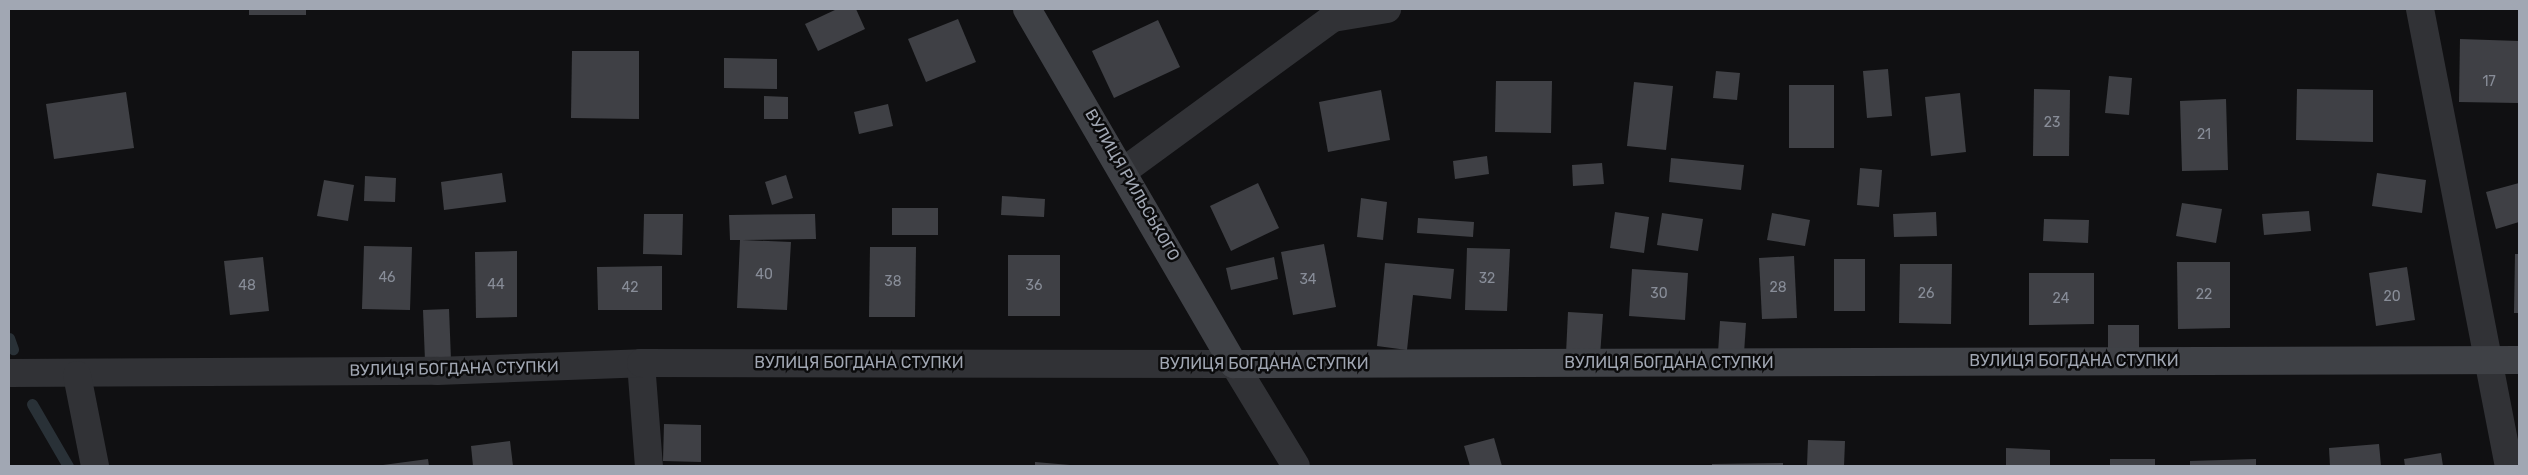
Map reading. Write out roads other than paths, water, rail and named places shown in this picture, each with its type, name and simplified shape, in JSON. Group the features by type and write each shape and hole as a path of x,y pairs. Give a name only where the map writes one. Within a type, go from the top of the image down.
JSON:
{"street":[{"name":"ВУЛИЦЯ РИЛЬСЬКОГО","path":"1027,9 1125,170 1234,364"},
{"path":"1125,170 1333,18 1387,9"},
{"path":"2420,9 2492,360 2510,466"},
{"name":"ВУЛИЦЯ БОГДАНА СТУПКИ","path":"9,373 77,375 437,371 641,363 1234,364 2519,360"},
{"path":"641,363 648,466"},
{"path":"1234,364 1296,466"},
{"path":"77,375 95,466"}],"waterway":[{"path":"9,338 13,349"},
{"path":"32,404 68,466"}]}
